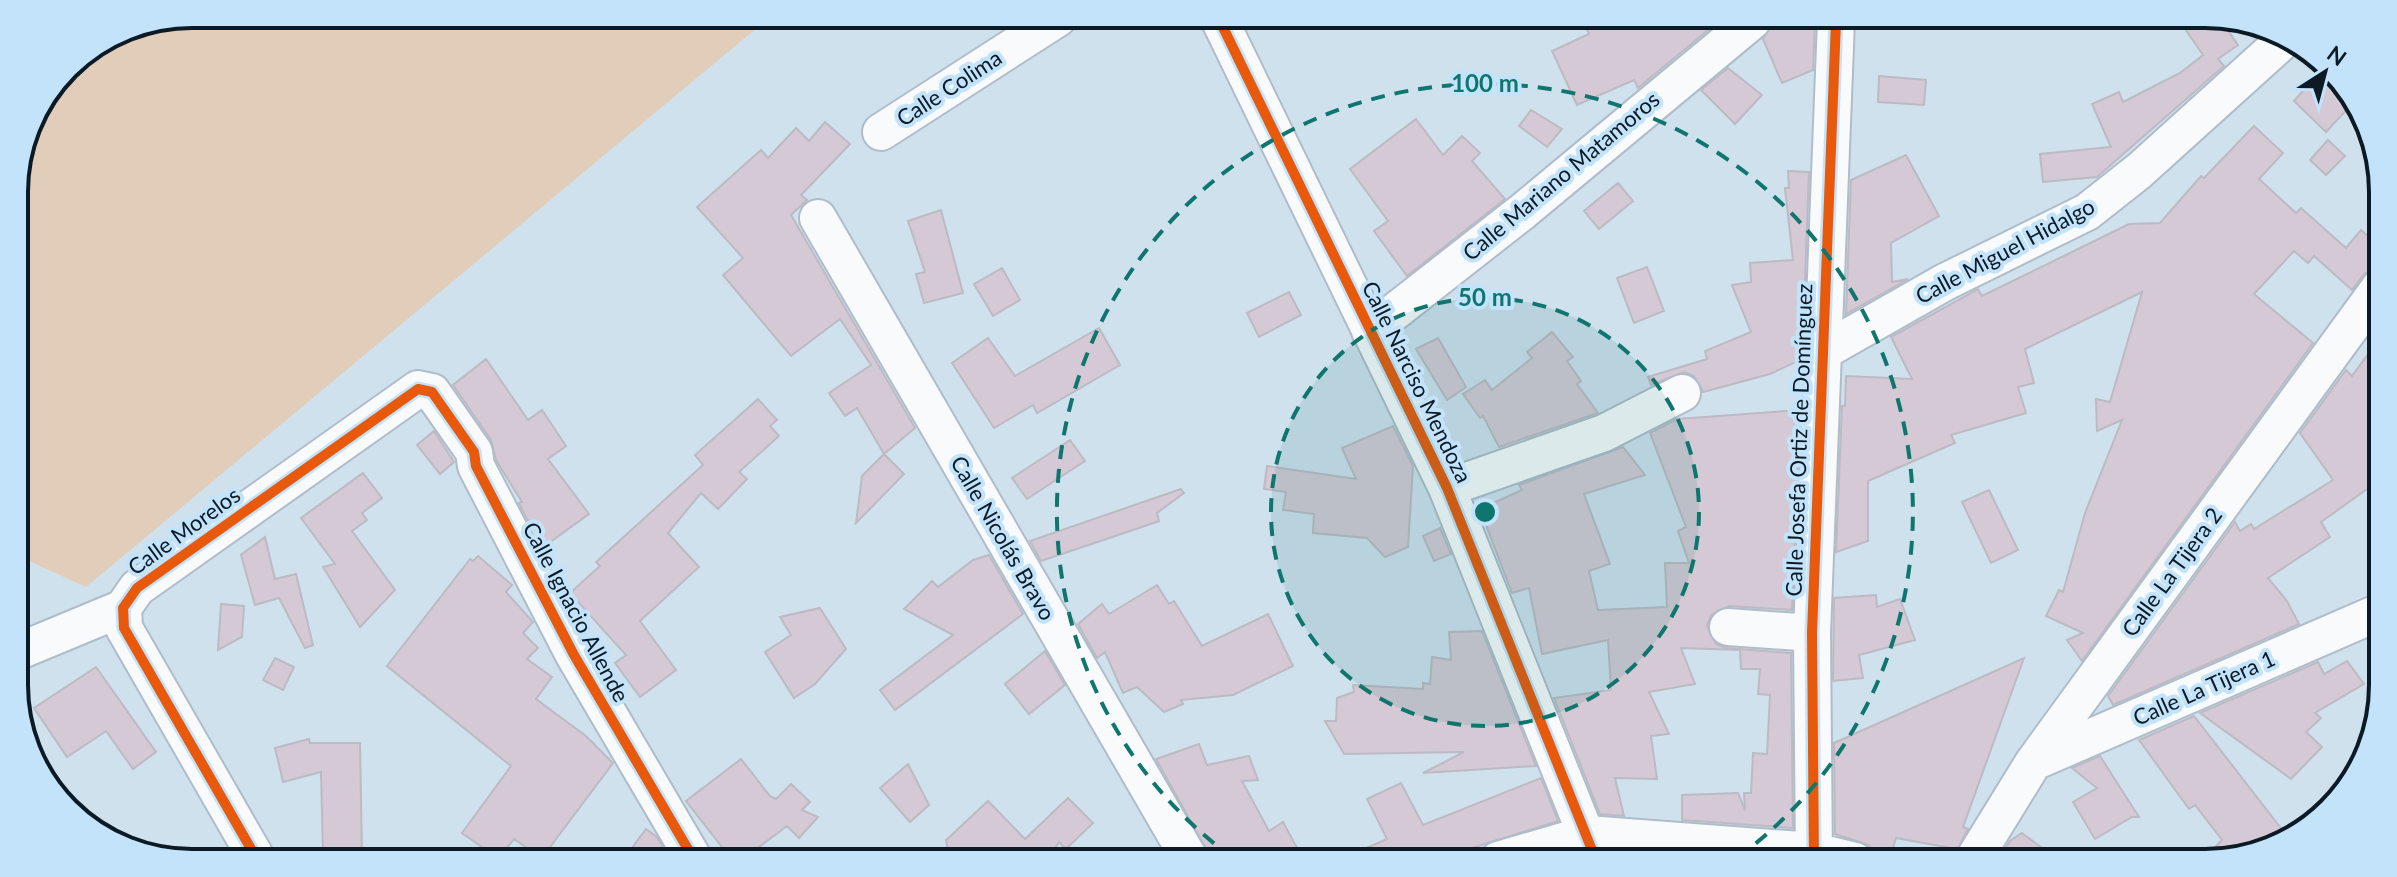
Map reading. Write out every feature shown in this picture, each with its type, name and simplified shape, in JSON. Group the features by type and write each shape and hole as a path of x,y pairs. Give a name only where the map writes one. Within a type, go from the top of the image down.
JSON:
{"street":[{"name":"Calle Colima","path":"881,132 1042,28"},
{"name":"Calle Narciso Mendoza","path":"1223,28 1447,488 1592,847"},
{"name":"Calle Mariano Matamoros","path":"1370,331 1522,212 1744,28"},
{"name":"Calle Josefa Ortiz de Domínguez","path":"1814,849 1812,633 1836,28"},
{"name":"Calle Miguel Hidalgo","path":"1822,352 1945,282 2087,212 2139,171 2278,45"},
{"name":"Calle Nicolás Bravo","path":"818,218 1184,849"},
{"name":"Calle La Tijera 2","path":"1980,849 2033,763 2369,302"},
{"name":"Calle Morelos","path":"251,849 124,628 123,608 137,588 408,395 426,390"},
{"name":"Calle Ignacio Allende","path":"426,390 432,392 474,452 476,466 574,655 688,849"},
{"path":"1447,488 1604,433 1682,393"},
{"path":"28,647 123,608"},
{"name":"Calle La Tijera 1","path":"2033,763 2369,617"},
{"path":"1728,627 1812,633"},
{"path":"1592,847 1641,849"}],"shaded area":[{"path":"757,28 86,587 28,560 28,181 40,129 62,92 92,62 129,40 171,29"}],"building":[{"path":"1586,28 1711,28 1638,88 1634,80 1577,105 1552,51 1589,34"},
{"path":"1768,28 1815,28 1813,70 1782,83 1763,39"},
{"path":"2184,28 2228,30 2238,45 2218,59 2224,66 2097,177 2043,182 2040,154 2111,147 2092,104 2119,92 2123,102 2180,73 2203,55"},
{"path":"1728,68 1762,95 1735,124 1701,90"},
{"path":"2318,74 2346,110 2326,132 2294,101"},
{"path":"1879,76 1926,80 1924,105 1878,102"},
{"path":"1531,110 1562,129 1547,147 1519,126"},
{"path":"1416,119 1443,155 1462,136 1480,153 1472,161 1505,199 1407,276 1374,231 1388,221 1350,169"},
{"path":"825,122 850,144 801,195 807,200 791,215 915,428 884,454 857,408 845,416 829,393 871,365 840,319 791,356 723,275 743,258 697,207 761,150 768,158 796,128 809,141"},
{"path":"2254,126 2283,153 2259,179 2296,213 2301,208 2346,248 2361,230 2369,237 2369,272 2352,290 2314,256 2308,263 2294,251 2254,294 2313,343 2082,661 2067,640 2083,633 2046,616 2059,590 2063,592 2085,513 2122,420 2097,431 2096,399 2110,402 2142,292 2025,349 2034,383 2018,387 2026,413 1951,435 1955,443 1868,481 1868,541 1836,552 1846,376 1912,379 1891,337 1978,289 1982,296 2129,224 2160,223 2201,176 2204,178"},
{"path":"2328,140 2345,156 2326,175 2310,160"},
{"path":"1906,155 1939,216 1891,243 1892,282 1908,279 1846,314 1851,180"},
{"path":"1788,171 1809,172 1802,359 1770,374 1703,392 1694,376 1684,372 1651,385 1648,377 1707,359 1705,351 1751,332 1732,285 1751,282 1750,263 1793,260 1785,188 1789,188"},
{"path":"1618,183 1633,201 1599,229 1584,211"},
{"path":"941,210 963,293 924,303 916,274 925,272 908,221"},
{"path":"1647,267 1664,311 1634,323 1617,278"},
{"path":"1002,268 1020,300 993,316 974,284"},
{"path":"1289,292 1301,315 1259,337 1247,313"},
{"path":"1099,328 1120,365 1037,413 1033,405 994,428 952,363 988,338 1015,376"},
{"path":"1552,332 1573,357 1567,361 1581,381 1577,384 1598,413 1499,447 1483,416 1480,418 1463,394 1485,380 1492,390 1532,358 1527,352"},
{"path":"1438,338 1466,387 1447,400 1416,349"},
{"path":"2369,353 2369,488 2321,522 2330,537 2268,578 2287,601 2299,624 2113,705 2108,696 2235,522 2240,531 2251,524 2254,529 2333,480 2300,433 2346,370 2352,376"},
{"path":"486,359 528,420 542,410 566,446 548,459 589,514 546,545 527,519 519,503 522,502 496,460 491,440 453,385"},
{"path":"758,399 777,420 770,426 779,436 739,472 747,479 718,509 701,493 668,533 699,567 640,621 676,670 640,697 615,663 626,655 570,593 600,566 596,562 703,465 695,455"},
{"path":"1800,410 1792,610 1729,606 1711,615 1707,626 1716,644 1726,648 1791,653 1793,828 1682,820 1682,795 1738,793 1745,810 1744,793 1751,793 1753,753 1767,754 1770,695 1758,694 1760,669 1741,669 1740,650 1681,648 1695,684 1649,692 1669,734 1651,736 1657,779 1615,778 1624,816 1600,814 1554,698 1611,690 1608,640 1542,654 1529,588 1512,593 1480,509 1522,490 1519,485 1623,447 1645,475 1584,494 1610,564 1589,571 1598,610 1667,607 1665,563 1689,563 1678,531 1686,527 1650,433 1677,419"},
{"path":"1393,426 1413,466 1408,547 1385,557 1367,538 1313,533 1314,514 1283,510 1286,492 1264,489 1267,466 1356,479 1342,448"},
{"path":"434,431 454,462 440,474 417,445"},
{"path":"1070,440 1085,461 1027,499 1012,478"},
{"path":"884,454 904,474 856,523 862,476"},
{"path":"363,473 382,498 362,513 367,520 352,531 395,590 360,627 323,567 335,564 301,518"},
{"path":"1181,489 1184,493 1157,513 1159,521 1139,528 1041,561 1030,541"},
{"path":"1989,490 2018,550 1991,563 1962,502"},
{"path":"1440,528 1451,554 1434,561 1423,536"},
{"path":"265,537 275,579 296,574 313,645 305,648 279,598 255,605 241,555"},
{"path":"989,555 1023,614 895,710 880,690 953,635 904,609 932,581 938,587 973,560"},
{"path":"478,556 512,585 506,592 533,622 523,633 538,648 527,659 552,677 536,699 586,736 613,763 548,849 528,849 514,839 506,849 485,849 462,833 511,766 387,666 470,559 473,561"},
{"path":"1157,585 1169,604 1174,601 1202,646 1268,614 1293,666 1233,695 1181,700 1183,704 1164,712 1137,687 1123,693 1105,652 1097,658 1078,624 1102,604 1109,614"},
{"path":"1876,595 1877,607 1900,599 1915,640 1859,655 1863,678 1833,681 1834,598"},
{"path":"221,604 244,606 242,637 218,650"},
{"path":"820,608 846,649 815,684 794,698 765,652 791,635 780,617"},
{"path":"1482,631 1536,766 1423,773 1464,752 1344,754 1325,721 1336,721 1337,698 1354,692 1353,685 1423,689 1423,683 1430,684 1432,657 1451,660 1449,632"},
{"path":"1045,651 1065,685 1029,714 1005,684"},
{"path":"275,658 294,667 283,690 263,680"},
{"path":"2024,658 1963,827 1968,829 1958,849 1896,838 1893,849 1870,849 1869,845 1835,834 1834,743"},
{"path":"2347,661 2364,684 2315,713 2321,718 2306,732 2322,747 2291,779 2200,713 2318,662 2324,674"},
{"path":"96,667 156,752 133,769 106,731 67,757 34,708"},
{"path":"2194,716 2282,829 2258,840 2213,849 2222,840 2195,805 2189,809 2139,740"},
{"path":"309,739 310,743 360,743 362,849 323,849 321,772 283,782 275,748"},
{"path":"1199,744 1207,765 1249,756 1258,780 1242,781 1269,831 1283,822 1298,849 1206,849 1156,759"},
{"path":"2100,756 2139,817 2132,817 2095,839 2073,802 2097,788 2072,768"},
{"path":"741,759 770,796 776,799 791,784 810,802 802,810 818,817 799,838 787,826 756,849 724,849 686,801"},
{"path":"908,764 929,805 910,822 880,788"},
{"path":"1541,778 1558,821 1469,849 1364,849 1387,839 1367,799 1401,783 1423,825"},
{"path":"1068,798 1093,823 1066,849 1059,842 1055,849 948,849 946,840 988,801 1025,839"},
{"path":"646,829 657,837 664,849 631,849"},
{"path":"2022,833 2044,849 2005,849 2010,841"}],"cycle path":[{"path":"1223,28 1447,488 1592,849"},
{"path":"1814,849 1812,633 1836,28"},
{"path":"251,849 124,628 123,608 137,588 418,389 432,392 474,452 476,466 574,655 688,849"}]}
